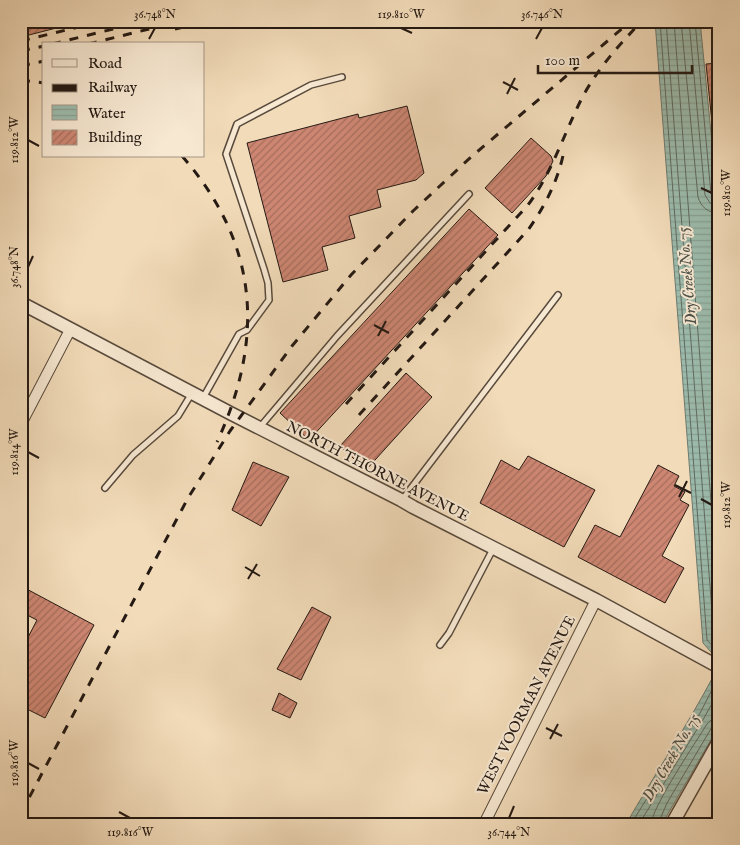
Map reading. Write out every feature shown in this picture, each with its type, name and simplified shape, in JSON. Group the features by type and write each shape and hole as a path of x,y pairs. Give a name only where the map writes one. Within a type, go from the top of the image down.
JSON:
{"street":[{"name":"NORTH THORNE AVENUE","path":"21,303 493,549 596,600 717,666"},
{"path":"21,424 70,330"},
{"name":"WEST VOORMAN AVENUE","path":"484,824 596,600"},
{"path":"672,824 719,742"}],"lane":[{"path":"105,488 133,455 178,416 197,396 239,334 247,330 269,300 264,269 226,154 237,124 311,85 342,77"},
{"path":"259,428 337,336 469,194"},
{"path":"401,500 558,295"},
{"path":"440,645 449,633 493,549"}],"water":[{"name":"Dry Creek No. 75","path":"655,21 700,21 719,214 719,661 703,643"},
{"name":"Dry Creek No. 75","path":"714,675 719,677 719,726 662,824 626,824 693,713"}],"building":[{"path":"21,21 71,21 72,24 21,37"},
{"path":"719,63 719,133 713,133 706,64"},
{"path":"407,106 424,173 416,180 377,190 381,207 349,216 355,238 322,247 328,270 283,282 247,143 358,114 359,118"},
{"path":"531,138 551,156 553,161 546,176 512,213 485,188"},
{"path":"469,209 498,235 309,440 280,413"},
{"path":"406,373 432,397 366,470 340,446"},
{"path":"528,456 595,490 564,547 480,503 501,460 519,470"},
{"path":"253,462 289,477 261,526 232,510"},
{"path":"658,465 679,476 674,486 685,492 680,500 689,505 662,556 684,568 665,603 578,557 595,525 620,537"},
{"path":"21,586 94,625 45,718 21,706 21,651 37,620 21,612"},
{"path":"312,607 331,617 301,680 277,669"},
{"path":"279,693 297,703 290,718 272,710"}],"railway":[{"path":"21,41 103,21"},
{"path":"60,42 146,21"},
{"path":"96,42 182,21"},
{"path":"175,29 209,21"},
{"path":"21,813 188,498 230,431 292,346 351,275 413,211 471,157 631,21"},
{"path":"346,404 528,205 544,179 589,85 610,57 642,21"},
{"path":"21,51 42,46"},
{"path":"21,66 42,61"},
{"path":"21,80 42,83"},
{"path":"359,415 528,230 550,193 564,151"},
{"path":"184,158 208,189 227,223 240,258 246,293 247,329 243,366 232,403 217,442"}]}
